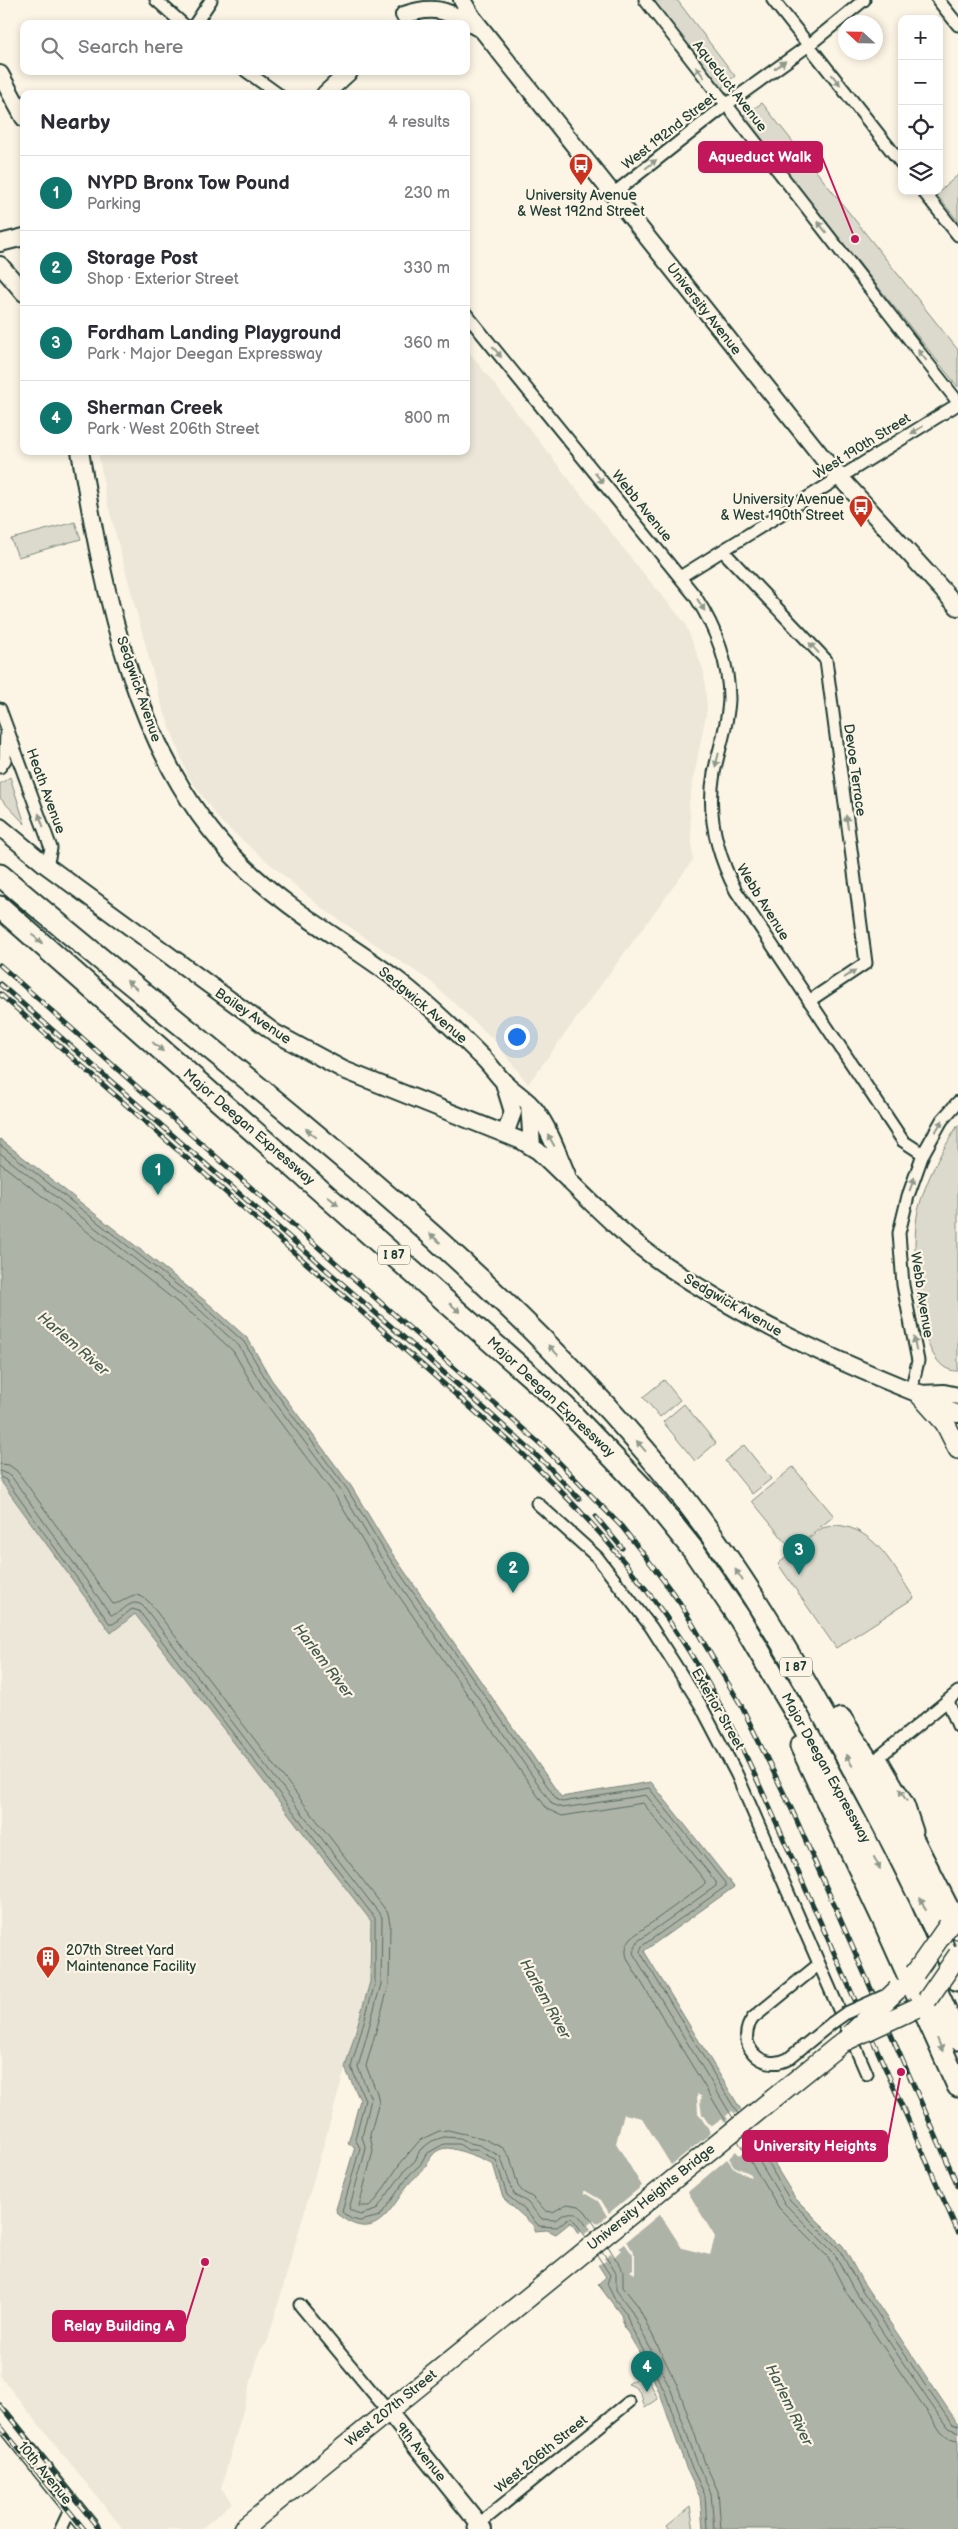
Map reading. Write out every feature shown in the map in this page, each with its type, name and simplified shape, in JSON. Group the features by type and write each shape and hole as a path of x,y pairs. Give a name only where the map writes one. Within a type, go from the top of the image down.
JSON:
{"highway":[{"name":"Major Deegan Expressway","path":"0,875 370,1182 499,1297 581,1379 657,1465 713,1537 759,1605 822,1712 919,1894 958,1980"},
{"name":"Major Deegan Expressway","path":"0,907 563,1405 621,1464 674,1525 710,1573 751,1637 824,1762 878,1864 958,2039"},
{"path":"759,1605 836,1711 893,1801 924,1857 954,1921"},
{"path":"751,1637 907,1981 922,2004 958,2086"},
{"path":"924,1857 944,1880 958,1886"}],"main road":[{"path":"915,1393 947,1426 958,1449"},
{"path":"842,2043 907,1981 954,1921"},
{"path":"842,2043 922,2004 958,1955"},
{"name":"University Heights Bridge","path":"540,2287 842,2043"},
{"name":"West 207th Street","path":"243,2529 540,2287"},
{"name":"10th Avenue","path":"0,2418 90,2529"}],"street":[{"path":"156,0 178,20"},
{"path":"198,20 211,0"},
{"path":"400,20 417,0"},
{"name":"University Avenue","path":"462,0 485,32 613,194 840,478 958,607"},
{"name":"Aqueduct Avenue","path":"646,0 958,403"},
{"path":"773,0 898,159"},
{"name":"West 192nd Street","path":"613,194 726,105 809,45 864,0"},
{"path":"938,0 958,25"},
{"path":"400,20 421,9 438,9 460,20"},
{"path":"470,25 485,32"},
{"path":"0,74 20,111"},
{"path":"252,75 272,90"},
{"path":"329,90 346,75"},
{"path":"926,195 958,235"},
{"path":"0,242 20,238"},
{"path":"0,265 20,288"},
{"name":"Webb Avenue","path":"470,319 680,577 707,614 716,634 727,674 727,720 713,776 711,796 714,833 718,852 736,891 903,1141 923,1154 908,1196 899,1233 902,1285 918,1361 915,1393"},
{"name":"West 190th Street","path":"680,577 958,403"},
{"name":"Sedgwick Avenue","path":"81,455 107,588 127,658 148,723 164,758 184,793 240,863 267,889 297,913 396,979 482,1056 503,1081 529,1103 536,1111 569,1179"},
{"name":"Devoe Terrace","path":"723,551 826,660 866,963 809,1001"},
{"name":"Heath Avenue","path":"0,710 51,848 47,866"},
{"name":"Heath Avenue","path":"3,764 6,726"},
{"path":"3,764 21,765"},
{"name":"Bailey Avenue","path":"0,827 47,866 275,1033 344,1070 505,1134 535,1149"},
{"name":"Sedgwick Avenue","path":"503,1081 513,1112 505,1134"},
{"path":"923,1154 942,1120 958,1102"},
{"path":"529,1103 535,1149"},
{"name":"Sedgwick Avenue","path":"535,1149 628,1234 664,1264 771,1328 870,1376 915,1393 942,1409 958,1414"},
{"name":"Sedgwick Avenue","path":"915,1393 944,1393 958,1396"},
{"name":"Exterior Street","path":"537,1502 597,1557 651,1627 700,1704 737,1775 867,2074"},
{"path":"924,1857 910,1809 880,1756 958,1692"},
{"path":"948,1701 958,1726"},
{"path":"818,1965 755,2016 748,2026 746,2038 750,2049 757,2058 768,2063 777,2063 788,2059 846,2013 907,1981"},
{"path":"818,2034 831,2031 842,2043"},
{"name":"9th Avenue","path":"300,2305 388,2411 478,2527"},
{"name":"West 206th Street","path":"478,2527 629,2402"},
{"path":"61,2529 72,2506"}],"shaded area":[{"path":"653,0 677,0 735,76 720,89"},
{"path":"762,103 958,350 958,387 742,116"},
{"path":"958,175 958,221 937,195 943,195 943,188"},
{"path":"470,353 634,562 685,623 704,672 707,709 689,802 693,860 528,1084 493,1039 430,981 323,909 221,822 188,776 161,703 106,498 99,455 470,455"},
{"path":"75,522 81,539 18,557 11,539"},
{"path":"10,777 25,824 0,798 0,784"},
{"path":"958,1125 958,1371 943,1366 932,1352 924,1330 918,1304 915,1250 918,1211 925,1188 940,1156"},
{"path":"664,1380 680,1400 660,1417 643,1397"},
{"path":"684,1404 716,1443 695,1461 663,1422"},
{"path":"744,1445 771,1479 752,1494 725,1461"},
{"path":"793,1467 834,1516 792,1550 752,1501"},
{"path":"0,1480 111,1632 134,1613 371,1921 370,1982 267,2343 260,2350 221,2488 232,2503 201,2529 123,2529 0,2376"},
{"path":"836,1525 862,1533 873,1542 891,1563 914,1598 836,1648 778,1564 822,1528"},
{"path":"645,2372 658,2399 645,2408 642,2396 636,2388 628,2384"},
{"path":"690,2507 694,2529 669,2529 667,2526"}],"water":[{"name":"Harlem River","path":"0,1139 208,1303 248,1339 271,1379 351,1486 389,1549 561,1797 651,1782 734,1887 644,1951 795,2198 843,2246 862,2281 958,2424 958,2529 703,2529 700,2497 687,2470 660,2394 650,2371 625,2328 621,2315 598,2284 606,2277 571,2222 556,2234 547,2230 534,2231 533,2225 503,2198 493,2164 484,2159 447,2148 439,2150 433,2154 423,2170 411,2181 393,2207 378,2222 370,2226 361,2226 337,2214 336,2209 355,2147 348,2144 360,2100 345,2068 370,1982 371,1921 135,1614 111,1633 0,1480"}],"pier":[{"path":"697,2094 702,2097 700,2101 702,2114 711,2127 722,2119 724,2122 728,2119 726,2116 732,2111 735,2114 743,2108 758,2133 755,2136 757,2138 751,2143 749,2140 742,2146 745,2151 739,2155 736,2151 729,2158 734,2166 751,2174 750,2177 733,2167 727,2159 688,2192 715,2237 710,2255 682,2248 660,2214 627,2241 635,2255 635,2274 630,2271 633,2269 633,2255 625,2244 618,2248 621,2250 614,2257 610,2253 604,2258 606,2261 595,2266 576,2236 582,2231 585,2234 591,2229 588,2225 594,2220 598,2224 607,2216 598,2201 586,2194 584,2195 584,2190 601,2200 609,2213 642,2186 616,2143 624,2114 642,2118 671,2165 711,2133 698,2113"}],"railway":[{"path":"0,965 547,1450 622,1527 652,1565 680,1603 741,1705 793,1812 958,2186"},
{"path":"0,984 466,1392 548,1466 579,1499"},
{"path":"0,994 511,1443 553,1483 630,1568 686,1646 743,1749 958,2232"},
{"path":"596,1517 622,1548"},
{"path":"0,2405 99,2529"},
{"path":"0,2426 84,2529"}],"place":[{"name":"University Avenue & West 192nd Street","path":"581,186"},
{"name":"Aqueduct Walk","path":"855,239"},
{"name":"University Avenue & West 190th Street","path":"861,528"},
{"name":"NYPD Bronx Tow Pound","path":"158,1195"},
{"name":"Fordham Landing Playground","path":"799,1575"},
{"name":"Storage Post","path":"513,1593"},
{"name":"207th Street Yard Maintenance Facility","path":"48,1979"},
{"name":"University Heights","path":"901,2072"},
{"name":"Relay Building A","path":"205,2262"},
{"name":"Sherman Creek","path":"647,2392"}]}
